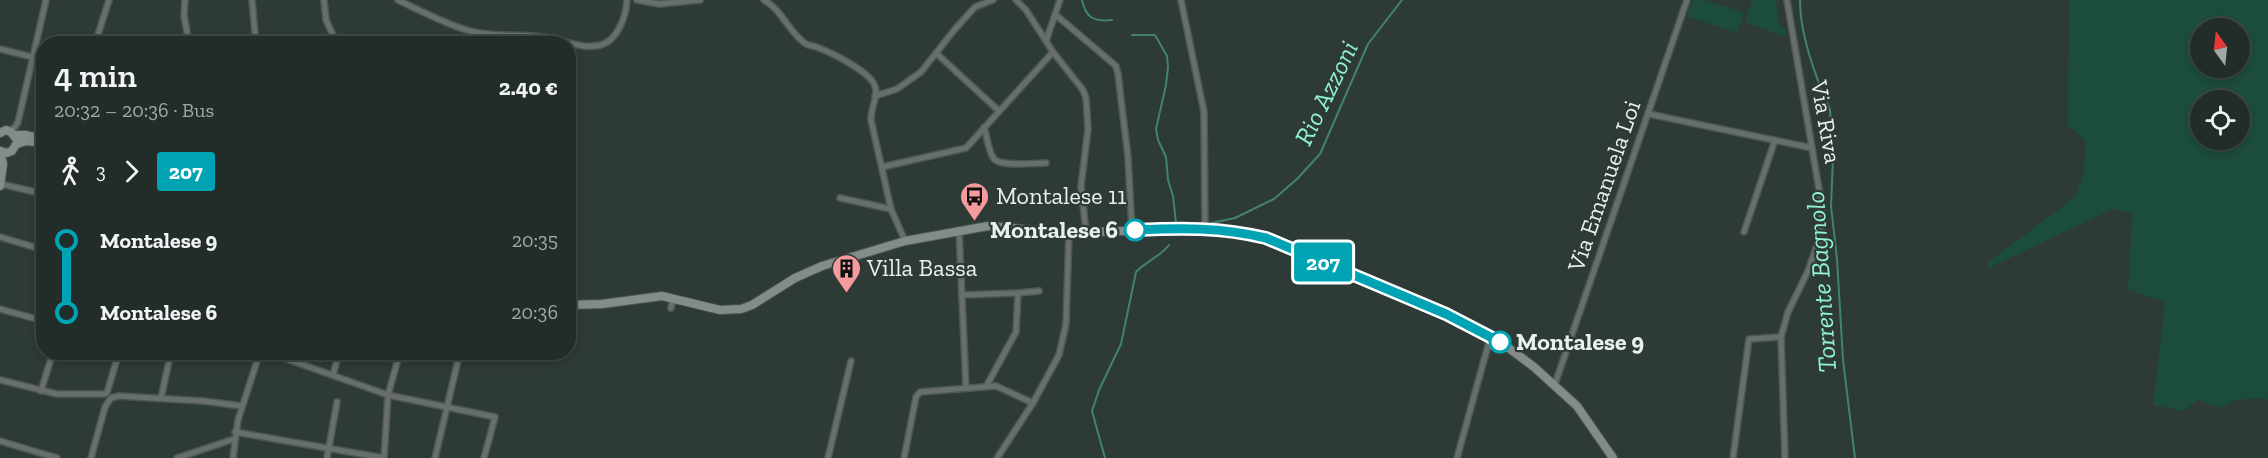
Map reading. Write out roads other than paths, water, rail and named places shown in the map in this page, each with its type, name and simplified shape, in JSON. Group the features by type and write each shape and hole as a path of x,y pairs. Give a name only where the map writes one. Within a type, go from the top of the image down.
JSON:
{"street":[{"path":"38,36 46,0"},
{"path":"98,36 109,0"},
{"path":"185,0 184,15 188,36"},
{"path":"252,0 255,36"},
{"path":"324,0 326,20 333,36"},
{"path":"398,0 472,32 530,36"},
{"path":"576,45 602,45 614,36 625,15 627,0"},
{"path":"637,0 659,3 700,0"},
{"path":"764,0 779,11 807,45 817,47 841,59 872,80 876,88 871,116 891,209 904,240"},
{"path":"875,96 903,86 921,72 975,7 993,0"},
{"path":"1016,0 1026,10 1053,52 1083,90 1086,98 1088,129 1081,186 1086,232"},
{"path":"1046,41 1060,0"},
{"path":"1181,0 1204,112 1205,228"},
{"name":"Via Emanuela Loi","path":"1555,384 1687,0"},
{"name":"Via Riva","path":"1785,458 1781,338 1788,312 1808,271 1820,237 1822,207 1787,0"},
{"path":"1056,15 1116,66 1128,157 1132,230"},
{"path":"0,151 6,153 18,122 36,45"},
{"path":"0,49 36,59"},
{"path":"882,167 966,148 1053,52"},
{"path":"936,53 999,111"},
{"path":"1649,114 1812,147"},
{"path":"984,127 993,157 1002,163 1046,163"},
{"path":"11,139 25,135 36,138"},
{"path":"0,185 3,181 11,139"},
{"path":"1744,232 1775,140"},
{"path":"0,151 3,164 0,185"},
{"path":"0,185 36,192"},
{"path":"840,198 891,209"},
{"path":"576,305 657,297 720,310 741,309 752,305 809,271 904,240 988,226 1069,233 1205,228 1234,231 1266,238 1446,314 1492,337 1555,384 1586,417 1613,458"},
{"path":"959,230 966,387"},
{"path":"997,458 1033,403 1059,355 1064,334 1069,233"},
{"path":"0,237 36,248"},
{"path":"962,295 1039,291"},
{"path":"987,385 1016,332 1018,292"},
{"path":"671,308 673,299"},
{"path":"0,309 36,319"},
{"path":"1457,458 1492,337"},
{"path":"1733,458 1749,339 1781,338"},
{"path":"41,391 51,360"},
{"path":"117,360 111,392 119,396"},
{"path":"161,398 169,360"},
{"path":"233,458 235,435 242,406 257,360"},
{"path":"290,360 388,395 495,417 484,458"},
{"path":"333,375 337,360"},
{"path":"177,458 235,435 384,458 388,395 398,360"},
{"path":"435,458 458,360"},
{"path":"828,458 851,361"},
{"path":"0,380 41,391 92,396 105,401 105,407"},
{"path":"904,458 918,394 925,391 987,385 999,387 1033,403"},
{"path":"92,396 107,393 111,386"},
{"path":"91,458 108,400 119,396 203,400 242,406"},
{"path":"327,458 337,402"},
{"path":"0,441 57,458"}],"waterway":[{"path":"1082,0 1086,11 1092,18 1112,20"},
{"name":"Rio Azzoni","path":"1211,223 1235,218 1274,199 1320,154 1368,44 1402,0"},
{"name":"Torrente Bagnolo","path":"1800,0 1807,48 1823,93"},
{"path":"1132,35 1155,35 1167,56 1166,85 1156,129 1158,140 1166,157 1176,223 1198,224"},
{"name":"Torrente Bagnolo","path":"1827,103 1830,110 1833,158 1831,206 1837,259 1843,360 1855,458"},
{"path":"1105,458 1092,411 1099,390 1121,344 1136,272 1169,245"}],"place":[{"name":"Montalese 11","path":"975,222"},
{"name":"Montalese 6","path":"1135,230"},
{"name":"Villa Bassa","path":"846,294"},
{"name":"Montalese 9","path":"1500,342"}]}
